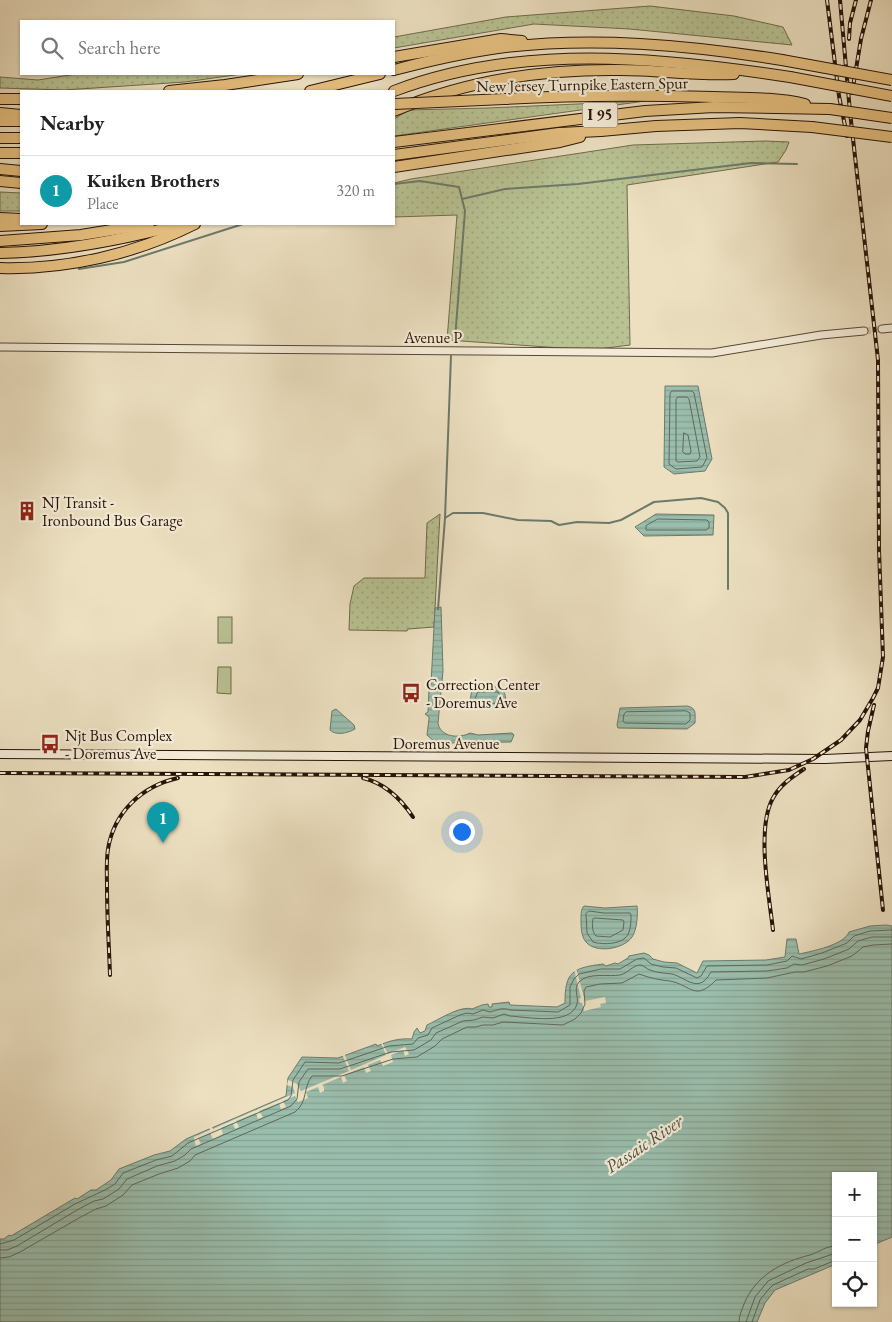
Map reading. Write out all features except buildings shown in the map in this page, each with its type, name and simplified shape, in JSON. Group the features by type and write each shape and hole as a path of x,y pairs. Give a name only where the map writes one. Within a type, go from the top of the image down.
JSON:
{"highway":[{"path":"395,57 501,40 555,44 661,46 782,60 892,80"},
{"path":"395,70 484,50 555,44"},
{"path":"395,91 423,81 475,68 545,60 598,59 653,61 760,72 892,96"},
{"path":"395,111 441,93 472,84 545,72 621,70 712,75 760,72"},
{"path":"178,90 291,75"},
{"path":"314,90 376,75"},
{"name":"New Jersey Turnpike Eastern Spur","path":"395,104 585,95 640,95 744,98 892,118"},
{"path":"0,99 20,99"},
{"name":"New Jersey Turnpike Eastern Spur","path":"395,142 645,111 714,107 806,106"},
{"path":"0,113 20,115"},
{"path":"0,121 20,122"},
{"name":"I 95","path":"395,155 559,133 705,123 774,124 892,137"},
{"name":"I 95","path":"395,167 560,142 601,131"},
{"path":"0,138 20,138"},
{"path":"0,153 20,153"},
{"path":"0,169 20,170"},
{"path":"0,181 20,183"},
{"path":"0,218 20,218"},
{"path":"0,226 21,225"},
{"path":"0,241 81,236 143,225"},
{"path":"0,253 53,250 95,244 178,225"},
{"path":"0,268 57,266 104,257 150,243 192,225"}],"main road":[{"name":"Doremus Avenue","path":"0,754 820,759 892,756"}],"street":[{"path":"882,329 892,328"},
{"name":"Avenue P","path":"0,347 712,353 822,335 864,331"}],"shaded area":[{"path":"650,6 734,16 783,27 792,45 630,29 534,24 395,48 395,37 506,17"},
{"path":"70,75 235,75 185,82 64,90 0,88 0,77 38,80"},
{"path":"645,101 395,136 395,118 409,110"},
{"path":"789,142 778,162 627,185 630,345 590,350 447,340 457,215 395,217 395,183 633,145"},
{"path":"0,192 20,193 20,211 0,211"},
{"path":"440,514 434,627 408,629 407,631 349,630 350,604 354,586 364,578 425,578 427,523"},
{"path":"218,617 232,617 232,643 218,643"},
{"path":"218,667 231,667 231,694 217,693"}],"water":[{"path":"665,386 698,386 712,459 705,471 674,474 664,467"},
{"path":"656,514 714,515 713,535 644,536 635,527"},
{"path":"441,607 443,671 439,728 451,736 461,736 470,733 478,735 512,733 514,735 511,742 445,743 435,742 427,735 429,717 425,714 428,712 431,684 435,608"},
{"path":"477,687 498,687 504,692 506,703 501,708 475,708 470,701 472,689"},
{"path":"687,706 695,712 695,723 687,729 618,728 617,725 620,708"},
{"path":"336,709 354,725 355,729 342,733 335,733 330,730 332,711"},
{"path":"584,906 605,908 637,906 637,922 632,937 623,945 610,949 591,946 584,940 581,926 581,914"},
{"name":"Passaic River","path":"870,926 892,926 892,1237 877,1243 877,1172 832,1172 832,1266 775,1290 765,1303 757,1322 0,1322 0,1239 11,1236 75,1198 77,1199 91,1190 96,1190 111,1180 119,1169 154,1155 170,1151 186,1139 286,1096 288,1078 302,1057 338,1058 376,1044 377,1046 394,1040 412,1039 417,1028 420,1033 425,1031 427,1025 449,1014 482,1005 488,1004 489,1007 492,1007 492,1004 509,1002 510,1005 557,1007 565,1003 567,984 572,973 584,967 618,964 629,956 644,953 653,959 677,963 697,973 703,961 766,960 785,957 787,939 796,939 799,954 835,944 846,937 849,932"}],"pier":[{"path":"576,968 585,1001 605,997 606,1003 600,1004 601,1007 584,1011 579,999 581,998 574,969"},
{"path":"382,1042 388,1054 405,1047 409,1054 405,1056 403,1050 391,1055 393,1062 383,1066 380,1060 368,1065 371,1071 366,1073 364,1067 344,1075 347,1081 343,1083 341,1077 322,1085 324,1091 320,1093 318,1087 306,1092 308,1098 298,1102 295,1096 283,1101 286,1107 281,1109 279,1103 259,1111 263,1117 258,1119 256,1113 236,1121 239,1127 235,1129 233,1123 221,1128 223,1134 213,1139 210,1133 198,1138 201,1144 196,1146 194,1137 210,1130 209,1126 211,1125 213,1129 295,1093 293,1087 287,1085 288,1080 297,1084 301,1091 349,1071 342,1054 344,1053 351,1070 386,1055"}],"waterway":[{"path":"462,199 505,189 578,184 751,163 797,164"},
{"path":"395,184 420,181 459,187 465,211 455,339"},
{"path":"79,269 124,262 240,225"},
{"path":"445,518 451,356"},
{"path":"438,609 445,518 453,513 483,513 518,520 551,521 559,525 577,522 609,523 621,520 654,502 701,498 718,502 728,513 728,589"}],"tunnel":[{"path":"864,331 882,329"}],"railway":[{"path":"827,0 839,96 847,136"},
{"path":"0,773 745,777 789,770 813,759 841,740 860,720 873,698 878,688 883,657 879,550 878,360 850,112 840,0"},
{"path":"849,39 850,23 856,0"},
{"path":"852,93 861,39 871,0"},
{"path":"874,705 866,748 883,910"},
{"path":"773,930 765,862 765,826 768,811 779,789 804,769"},
{"path":"110,975 107,868 111,836 123,812 142,794 153,787 178,778"},
{"path":"363,778 385,788 403,804 413,817"}],"place":[{"name":"NJ Transit - Ironbound Bus Garage","path":"27,511"},
{"name":"Correction Center - Doremus Ave","path":"411,693"},
{"name":"Njt Bus Complex - Doremus Ave","path":"50,744"},
{"name":"Kuiken Brothers","path":"163,843"}]}
